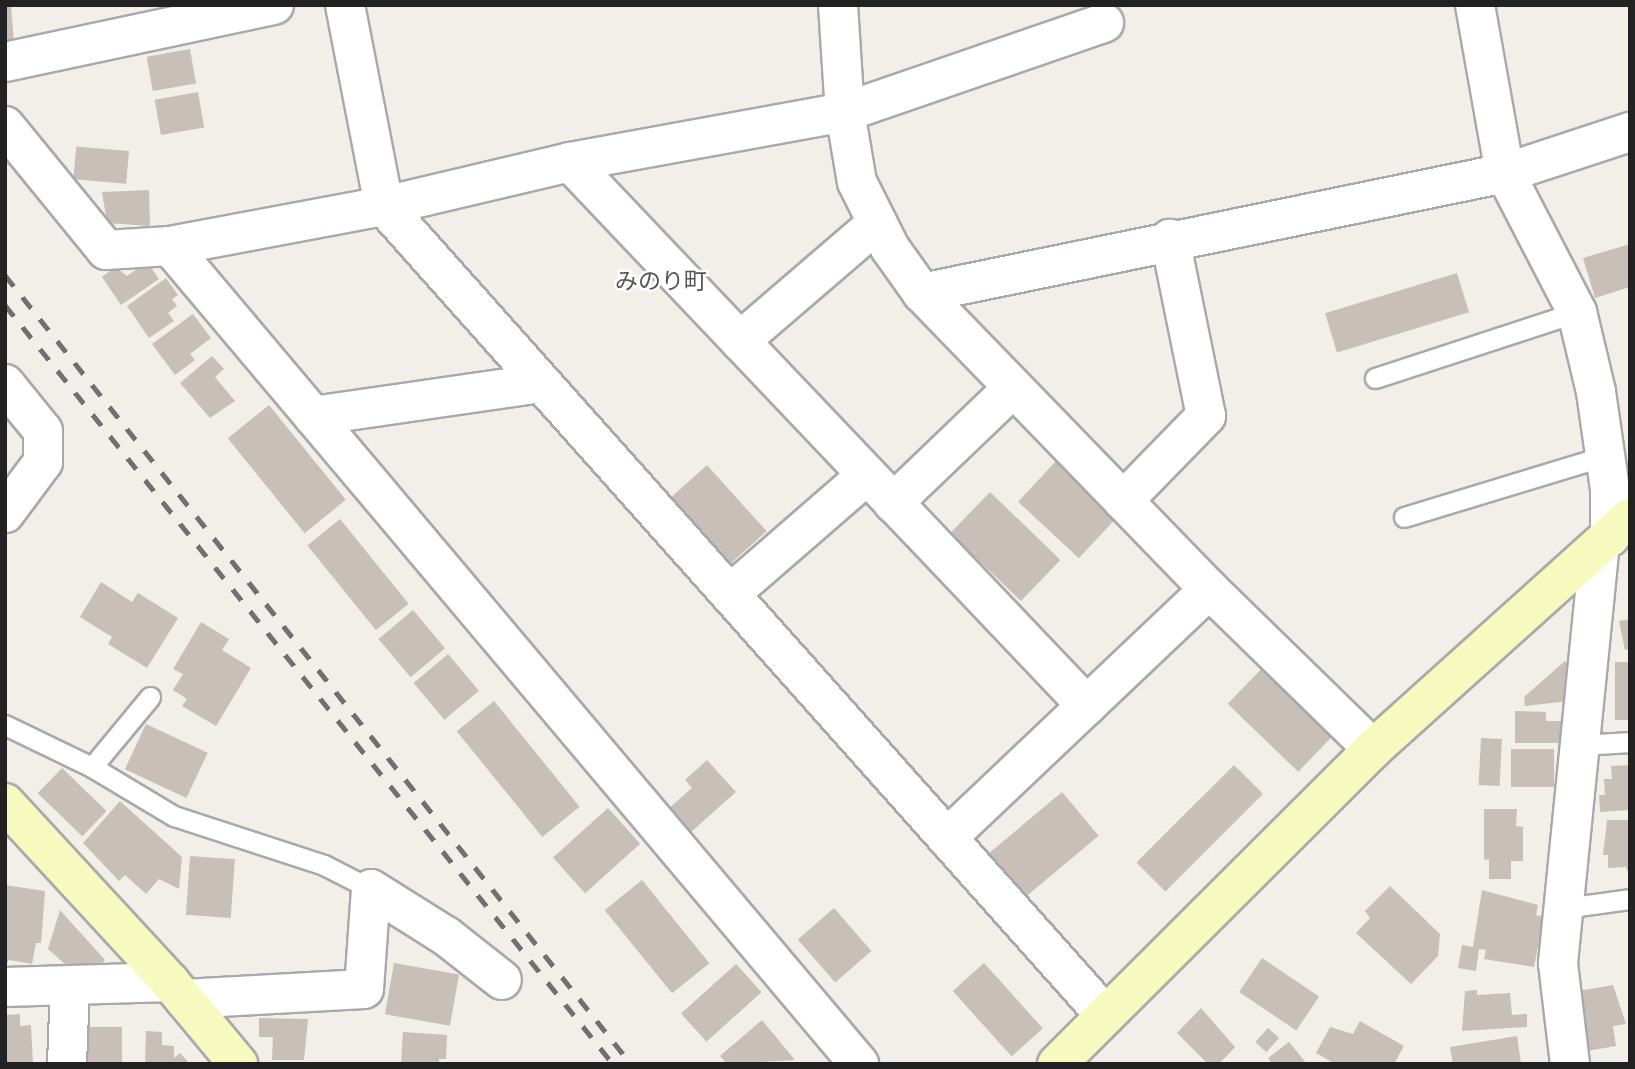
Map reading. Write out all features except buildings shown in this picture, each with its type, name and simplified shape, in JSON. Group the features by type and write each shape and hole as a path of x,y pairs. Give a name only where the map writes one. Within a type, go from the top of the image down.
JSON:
{"street":[{"path":"5,62 274,5"},
{"path":"345,5 384,206 1105,1015"},
{"path":"838,5 845,112 857,182 877,223 922,293 1209,589 1373,749"},
{"path":"1475,5 1505,173 1577,312 1605,456 1613,535 1581,745 1558,963 1570,1064"},
{"path":"5,126 106,250 170,246 384,206 570,162 845,112 1104,23"},
{"path":"922,293 1170,239 1505,173 1630,132"},
{"path":"570,162 1087,706"},
{"path":"740,341 877,223"},
{"path":"1123,501 1206,416 1170,239"},
{"path":"170,246 859,1064"},
{"path":"313,416 542,383"},
{"path":"5,384 43,430 43,462 5,513"},
{"path":"894,503 1013,388"},
{"path":"730,594 867,475"},
{"path":"1056,1064 1373,749 1613,535"},
{"path":"947,838 1209,589"},
{"path":"5,803 177,991 238,1064"},
{"path":"5,987 70,986 177,991 364,989 371,889 446,936 502,980"},
{"path":"67,1064 70,986"}],"lane":[{"path":"1375,378 1577,312"},
{"path":"1404,517 1605,456"},
{"path":"92,767 150,697"},
{"path":"5,725 92,767 174,816 324,865 371,889"},
{"path":"1581,745 1630,742"},
{"path":"1564,908 1630,899"}],"railway":[{"path":"5,275 631,1064"},
{"path":"5,305 613,1064"}],"district":[{"name":"みのり町","path":"661,281"}]}
